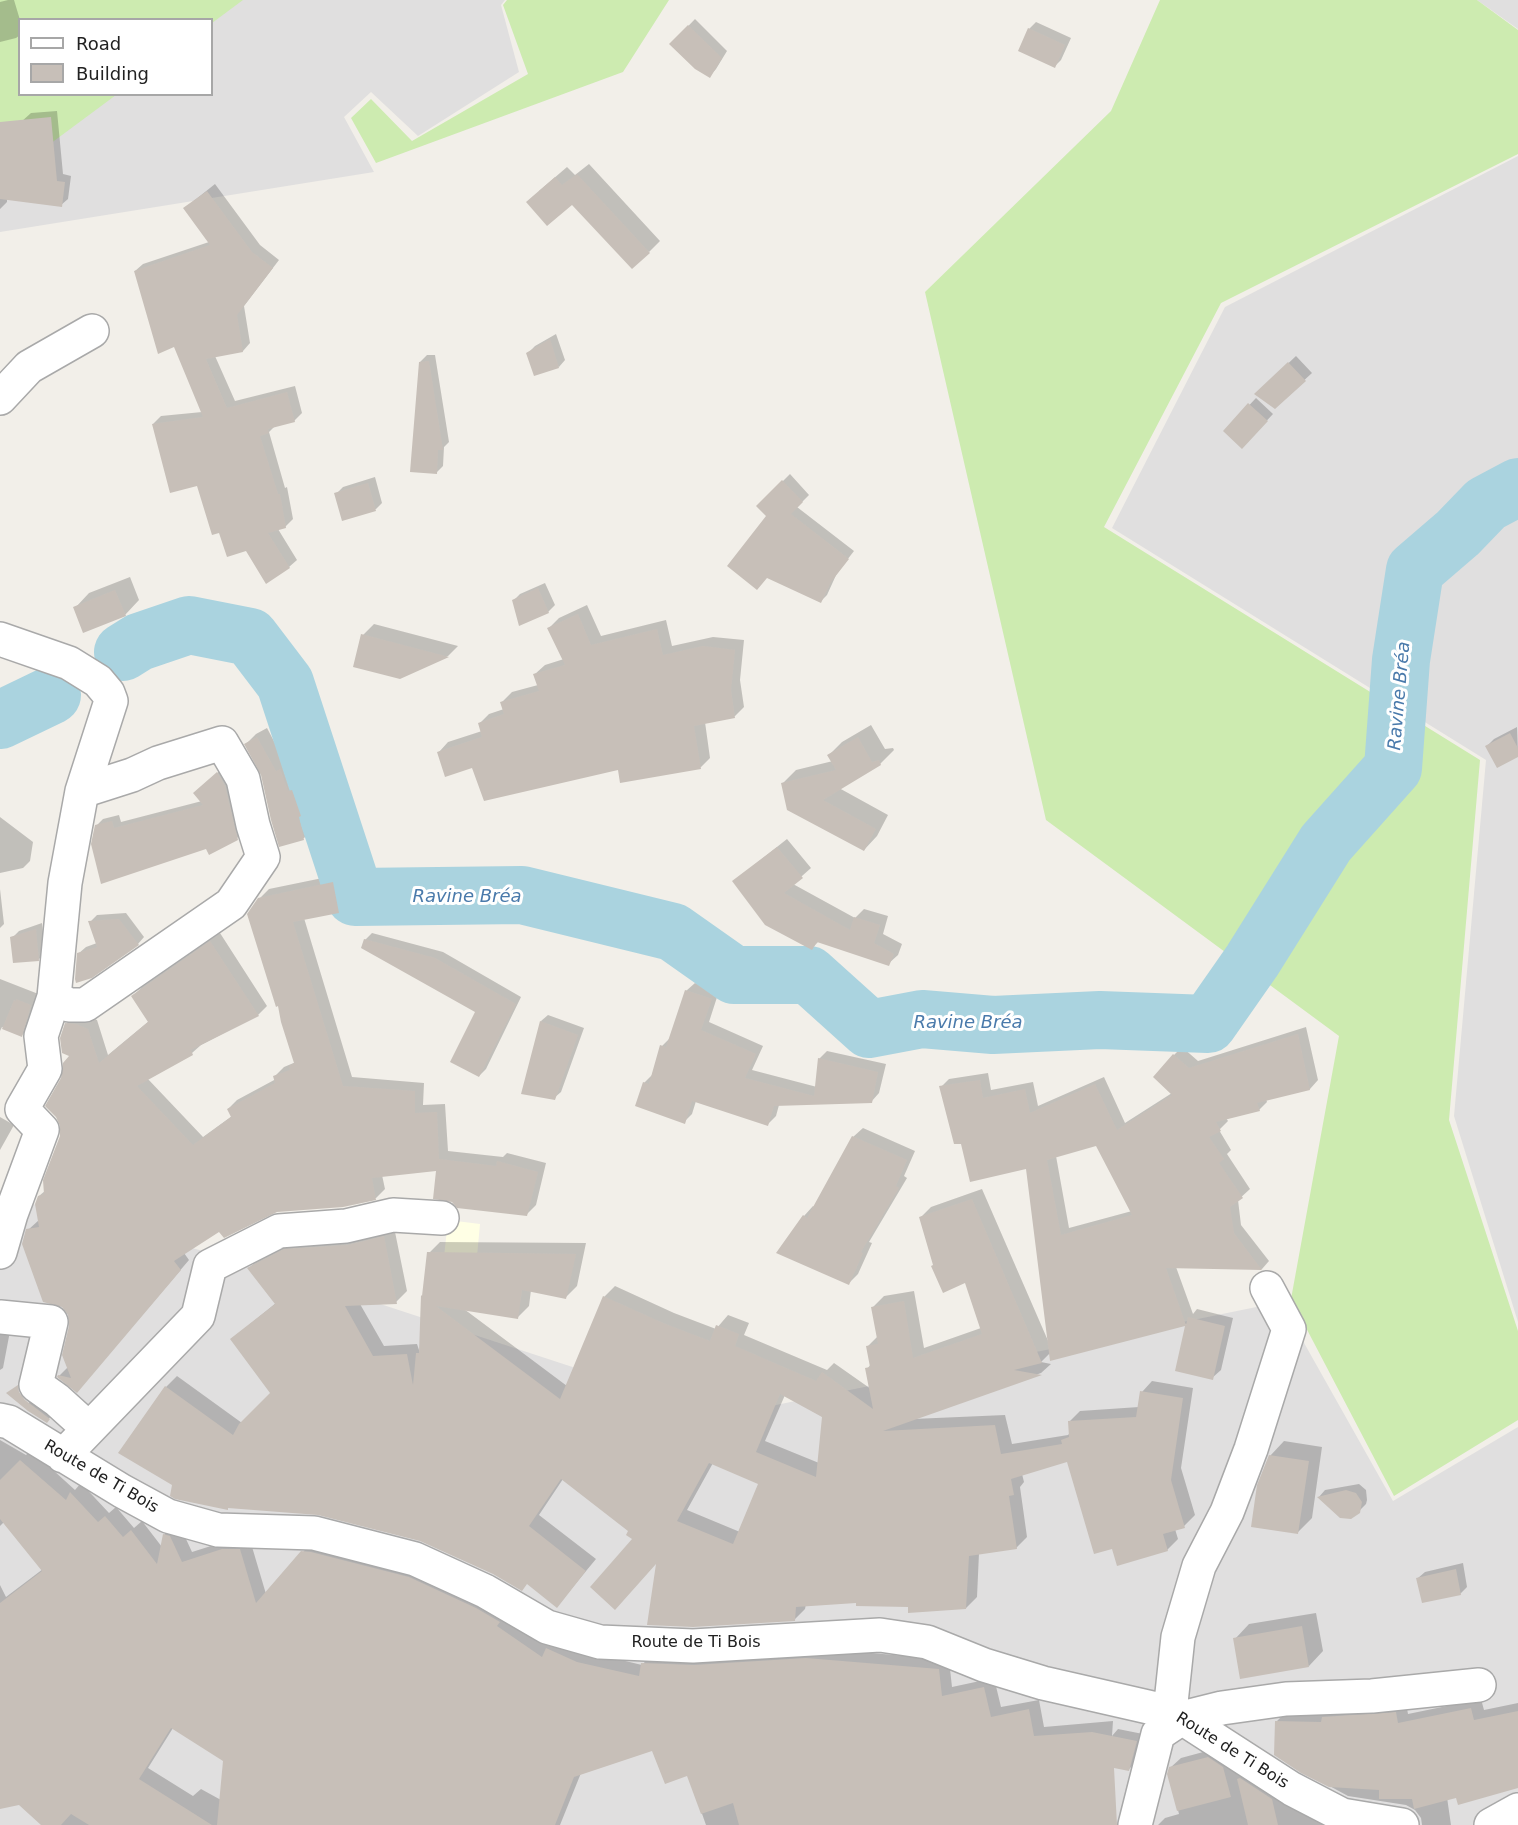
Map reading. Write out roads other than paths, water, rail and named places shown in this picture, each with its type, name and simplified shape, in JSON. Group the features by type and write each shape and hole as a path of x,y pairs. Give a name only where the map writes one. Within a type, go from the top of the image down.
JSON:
{"street":[{"path":"0,398 29,367 92,332"},
{"path":"0,639 69,663 98,681 108,693 111,701 111,707 82,791 65,883 54,997 41,1036 45,1069 21,1109 42,1130 11,1214 0,1252"},
{"path":"54,997 69,1005 85,1005 231,904 263,857 243,779 222,743 158,763 132,775 82,791"},
{"path":"63,1456 198,1317 210,1266 279,1231 346,1226 393,1215 442,1218"},
{"path":"1176,1715 1178,1637 1199,1566 1227,1512 1251,1449 1289,1329 1266,1288"},
{"path":"0,1317 51,1322 36,1385 57,1400 89,1429"},
{"name":"Route de Ti Bois","path":"0,1420 9,1422 122,1491 168,1516 218,1530 314,1533 415,1560 485,1591 547,1627 600,1642 693,1646 880,1635 927,1642 984,1665 1043,1683 1176,1715 1292,1789 1342,1815 1402,1825"},
{"path":"1135,1825 1158,1734 1176,1715 1286,1699 1372,1695 1479,1685"},
{"path":"1491,1825 1518,1810"}],"waterway":[{"name":"Ravine Bréa","path":"123,652 139,642 189,625 250,637 285,683 355,897 522,895 673,932 734,975 809,975 869,1029 922,1019 993,1025 1100,1020 1208,1024 1252,961 1326,843 1393,768 1401,660 1415,570 1458,533 1486,504 1518,487"},
{"name":"Ravine Bréa","path":"0,720 52,695"}]}
